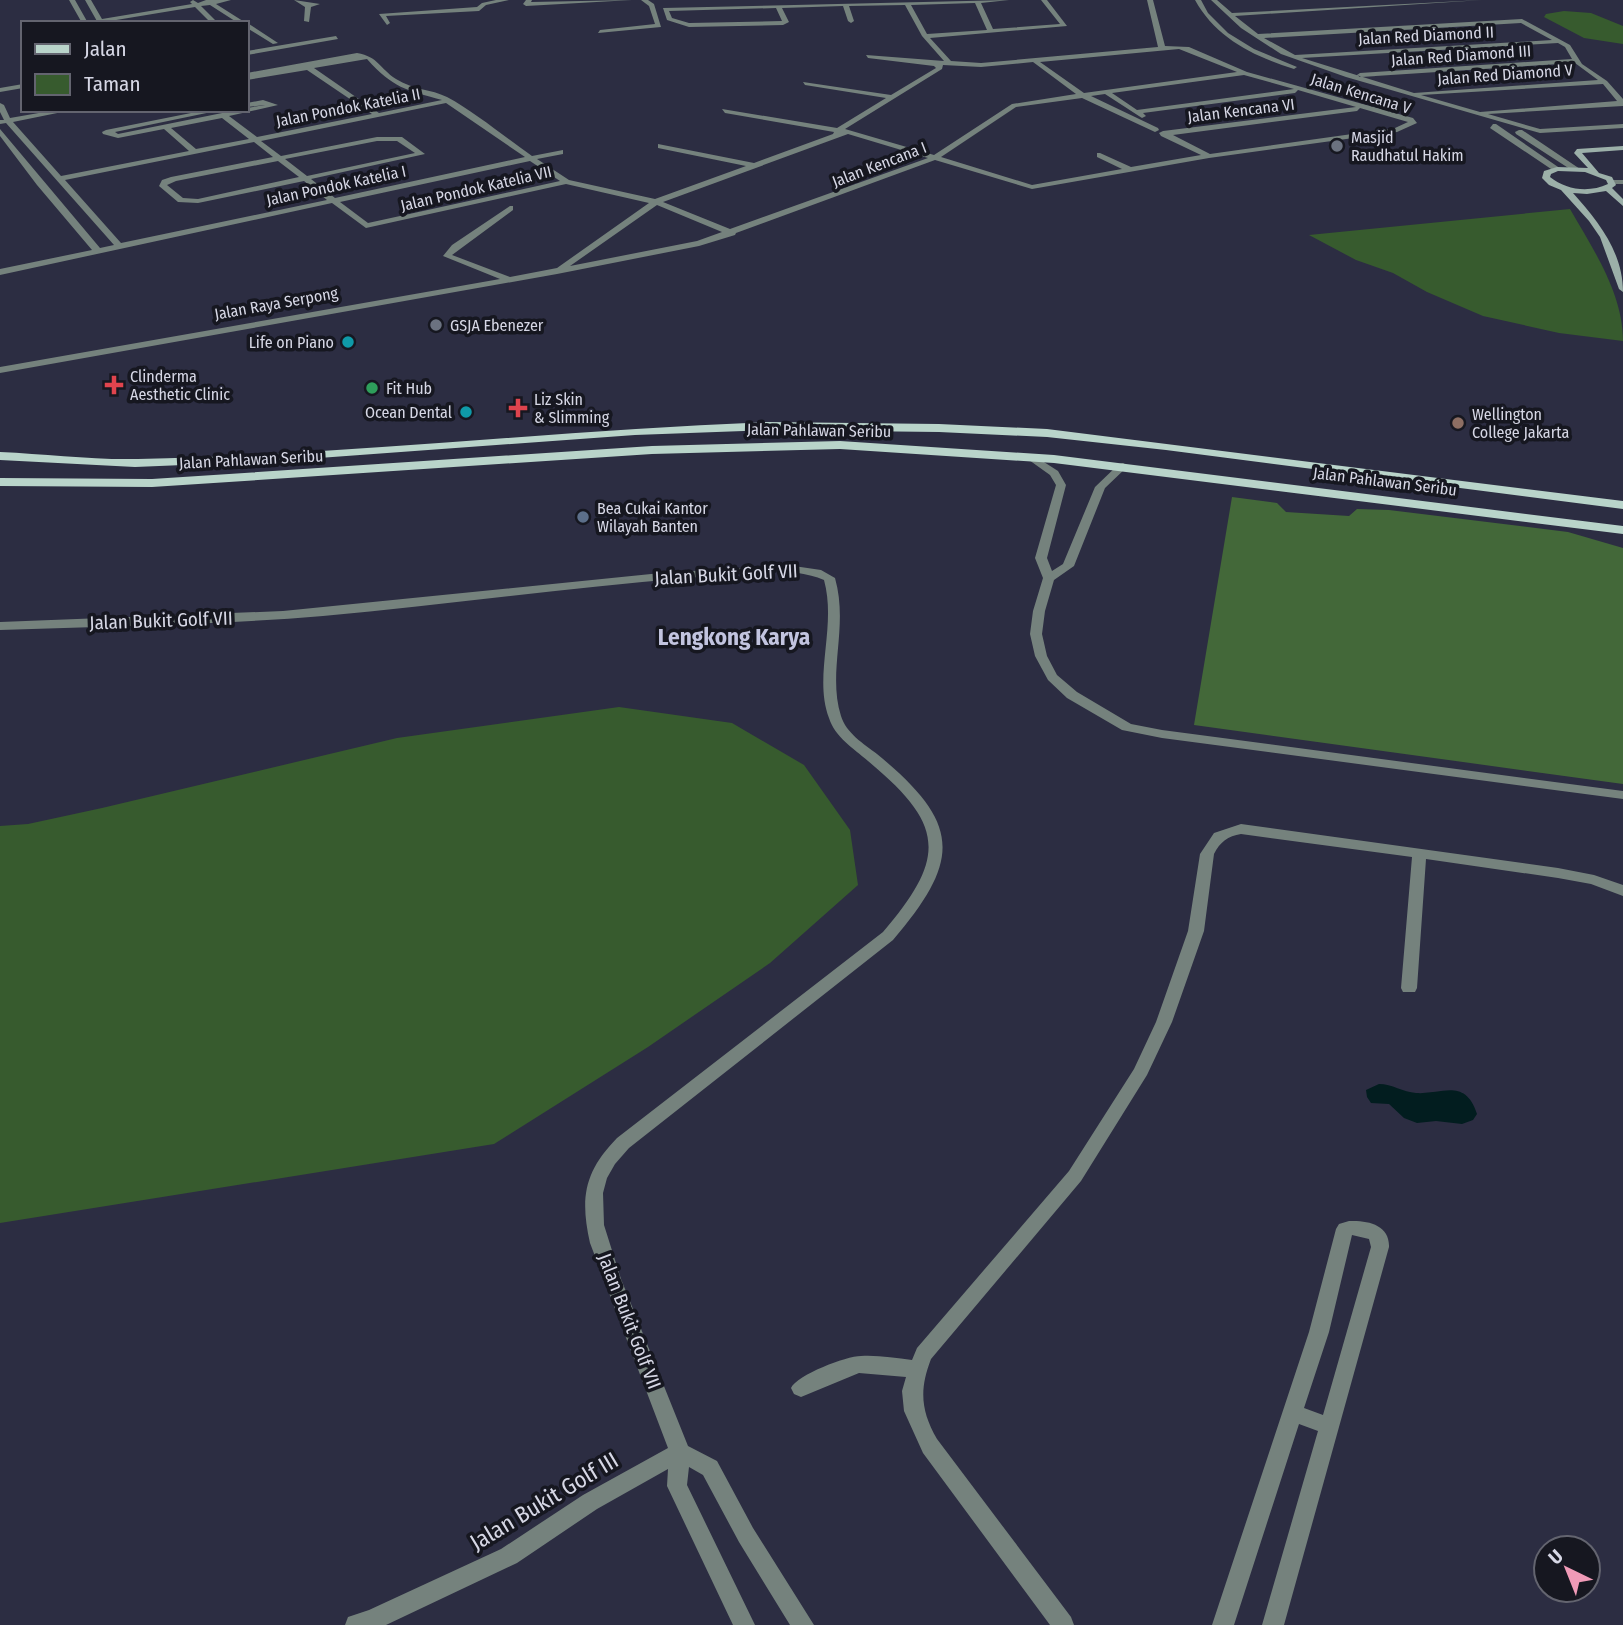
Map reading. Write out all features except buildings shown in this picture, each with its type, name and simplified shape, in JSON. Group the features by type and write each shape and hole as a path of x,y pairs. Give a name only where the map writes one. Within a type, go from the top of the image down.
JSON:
{"main road":[{"name":"Jalan Pahlawan Seribu","path":"0,459 135,463 635,430 768,426 939,428 1048,433 1154,444 1596,502 1623,502"},
{"name":"Jalan Pahlawan Seribu","path":"3,483 132,483 239,478 643,450 772,445 931,450 1123,466 1623,530"},
{"path":"1537,518 1623,538"}],"street":[{"path":"72,0 84,21"},
{"path":"88,0 99,21"},
{"path":"105,21 193,2 228,0"},
{"path":"297,0 307,6 318,3 313,0"},
{"path":"387,23 382,14 478,9 484,4 506,0"},
{"path":"529,0 526,4 629,0"},
{"path":"600,32 659,26 652,5 644,0"},
{"path":"778,6 786,22 689,25 669,19 665,9 909,2 1006,0"},
{"path":"925,36 1064,26 1044,0"},
{"path":"1150,0 1162,49"},
{"path":"1198,0 1215,26 1235,41 1286,64 1493,126 1513,129 1576,169"},
{"path":"1214,0 1241,25 1292,57 1348,76 1545,132 1623,127"},
{"path":"1229,15 1478,0"},
{"path":"209,1 240,21"},
{"path":"977,1 991,32"},
{"path":"193,2 213,21"},
{"path":"909,2 943,66"},
{"path":"845,4 851,21"},
{"path":"307,6 307,22"},
{"path":"1258,36 1522,21 1562,41 1572,51 1576,61 1605,82 1622,104"},
{"path":"1215,26 1241,25"},
{"path":"248,26 275,43"},
{"path":"248,51 318,35"},
{"path":"248,51 336,38"},
{"name":"Jalan Red Diamond II","path":"1292,57 1562,41"},
{"name":"Jalan Kencana V","path":"935,158 1032,187 1209,156 1397,130 1413,123 1245,73 1187,48 974,66 943,66"},
{"name":"Jalan Pondok Katelia VII","path":"306,66 360,54 369,57 384,74 410,90 448,101 566,182"},
{"path":"868,56 943,66"},
{"path":"1035,61 1080,94 1209,156"},
{"name":"Jalan Red Diamond III","path":"1348,76 1576,61"},
{"path":"248,76 306,66 379,115"},
{"path":"557,271 656,202 756,166 837,132 943,66"},
{"path":"849,132 901,99 943,66"},
{"name":"Jalan Kencana I","path":"557,271 699,243 732,233 935,158 1014,105 1245,73"},
{"name":"Jalan Red Diamond V","path":"1407,94 1605,82"},
{"path":"805,83 901,99"},
{"path":"0,90 21,86"},
{"name":"Jalan Kencana VI","path":"1137,112 1302,90"},
{"path":"1104,91 1137,112 1155,130"},
{"path":"0,96 21,92"},
{"name":"Jalan Pondok Katelia II","path":"59,179 448,101"},
{"path":"248,105 263,102 274,105 248,109"},
{"path":"1472,113 1622,104"},
{"path":"0,105 3,120 119,246"},
{"name":"Jalan Kencana VI","path":"1164,134 1363,108"},
{"path":"726,111 849,132 935,158"},
{"path":"3,120 39,112"},
{"path":"3,120 56,112"},
{"path":"221,113 118,136 106,132 221,113"},
{"name":"Jalan Pondok Katelia VII","path":"221,113 366,226 566,182"},
{"path":"1493,126 1557,169"},
{"path":"166,127 194,151"},
{"path":"0,131 40,183 98,250"},
{"path":"377,139 405,158"},
{"path":"377,139 399,139 421,154 405,158 198,201 174,179 377,139"},
{"path":"661,146 756,166"},
{"path":"1524,147 1542,146"},
{"path":"1623,148 1578,153 1610,185 1623,204"},
{"name":"Jalan Pondok Katelia I","path":"0,272 559,152"},
{"path":"1100,155 1130,170"},
{"path":"1596,172 1557,169 1547,173 1546,178 1563,187 1592,219 1604,237 1623,289"},
{"path":"566,182 656,202 732,233"},
{"path":"1563,187 1594,191 1623,182"},
{"path":"509,279 447,256 455,247 510,208"},
{"name":"Jalan Raya Serpong","path":"0,370 557,271"},
{"path":"1032,458 1054,473 1061,485 1041,558 1049,578 1039,611 1036,634 1041,656 1052,677 1072,695 1127,727 1623,795"},
{"path":"1049,578 1068,566 1100,487 1123,466"},
{"name":"Jalan Bukit Golf VII","path":"0,626 250,618 626,579 747,571 803,569 829,578 837,607 831,691 834,717 845,734 894,775 922,804 936,831 938,851 927,885 913,909 888,936 623,1143 608,1158 598,1177 594,1194 594,1212 604,1256 680,1452 677,1486 744,1625"},
{"path":"1063,1625 930,1446 913,1418 911,1382 924,1354 1074,1176 1141,1071 1164,1022 1196,931 1207,854 1217,836 1226,831 1241,830 1558,873 1594,880 1623,891"},
{"path":"1409,988 1419,856"},
{"path":"1223,1625 1318,1332 1345,1229 1351,1227 1371,1231 1378,1235 1381,1242 1273,1625"},
{"path":"801,1388 859,1364 917,1369"},
{"path":"1292,1413 1329,1426"},
{"path":"680,1452 710,1468 746,1535 803,1625"},
{"name":"Jalan Bukit Golf III","path":"356,1625 509,1556 590,1502 680,1452"}],"green space":[{"path":"1564,11 1591,13 1623,26 1623,44 1584,38 1544,17 1546,14"},
{"path":"1570,209 1612,289 1622,323 1623,341 1559,333 1483,316 1427,292 1393,273 1356,260 1309,235"},
{"path":"1232,497 1277,503 1286,512 1349,516 1357,509 1389,510 1568,532 1623,548 1623,784 1194,725"},
{"path":"619,707 732,723 804,765 850,830 858,885 770,963 648,1047 494,1144 0,1223 0,826 28,824 102,808 397,738"}],"shaded area":[{"path":"1379,1084 1416,1093 1451,1090 1459,1092 1466,1095 1477,1114 1473,1120 1462,1124 1436,1121 1417,1123 1404,1118 1389,1104 1371,1103 1366,1090"}],"place":[{"name":"Masjid Raudhatul Hakim","path":"1337,146"},
{"name":"GSJA Ebenezer","path":"436,325"},
{"name":"Life on Piano","path":"348,342"},
{"name":"Clinderma Aesthetic Clinic","path":"114,385"},
{"name":"Fit Hub","path":"372,388"},
{"name":"Liz Skin & Slimming","path":"518,408"},
{"name":"Ocean Dental","path":"466,412"},
{"name":"Wellington College Jakarta","path":"1458,423"},
{"name":"Bea Cukai Kantor Wilayah Banten","path":"583,517"}],"district":[{"name":"Lengkong Karya","path":"734,637"}]}
